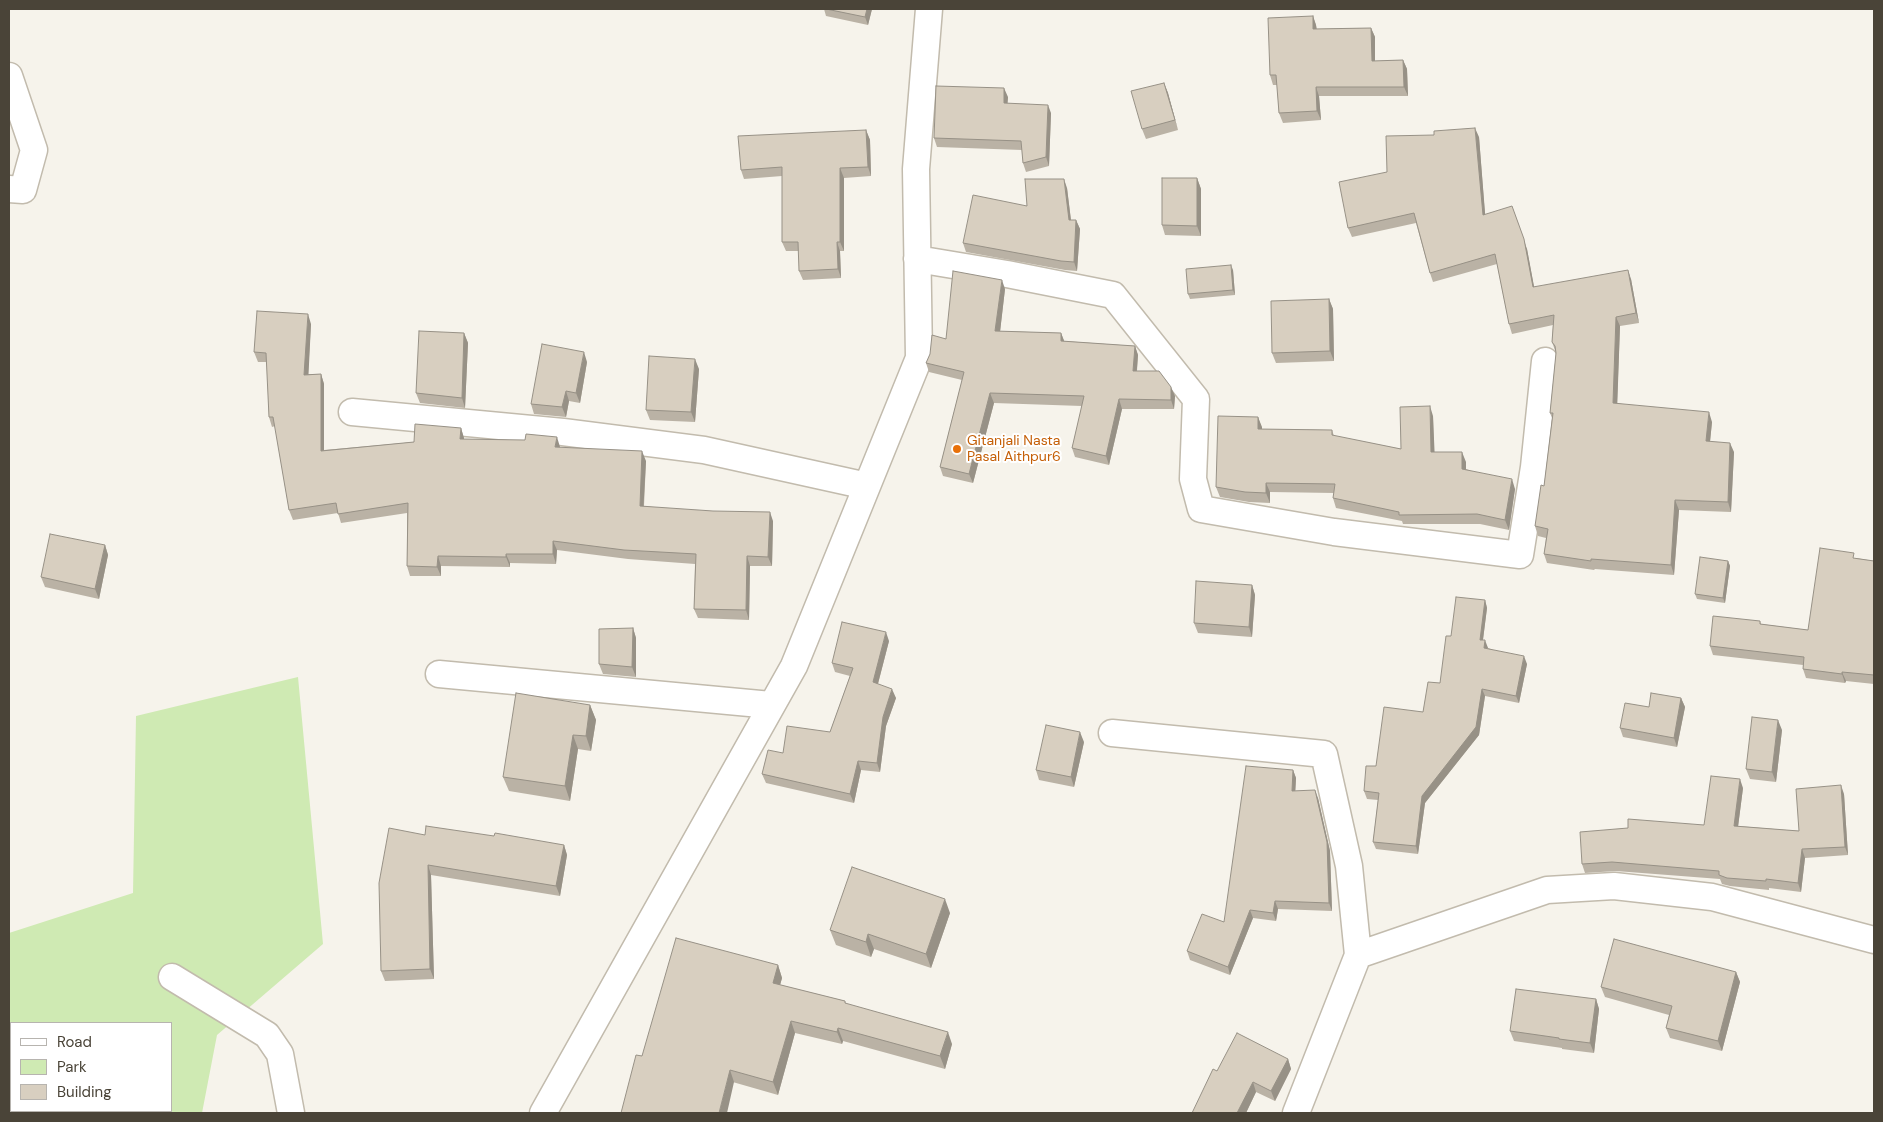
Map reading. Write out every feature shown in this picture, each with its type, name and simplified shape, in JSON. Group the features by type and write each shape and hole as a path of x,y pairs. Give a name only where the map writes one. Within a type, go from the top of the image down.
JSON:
{"street":[{"path":"543,1113 794,666 919,358 916,169 929,9"},
{"path":"9,76 34,150 23,190 9,189"},
{"path":"917,259 1007,274 1113,295 1196,399 1193,479 1201,509 1334,532 1520,555 1534,467 1544,361"},
{"path":"352,412 563,432 704,450 867,486"},
{"path":"439,674 771,705"},
{"path":"1112,733 1324,754 1349,866 1358,955 1296,1113"},
{"path":"1358,955 1547,890 1614,886 1712,897 1874,940"},
{"path":"172,977 267,1035 280,1054 290,1113"}],"green space":[{"path":"298,677 323,944 217,1035 202,1113 9,1113 9,933 133,893 136,716"}],"building":[{"path":"826,9 867,9 865,17"},
{"path":"1313,16 1313,29 1371,28 1372,61 1403,60 1404,87 1316,87 1317,111 1279,113 1276,75 1270,75 1268,18"},
{"path":"1164,83 1175,120 1142,129 1131,91"},
{"path":"936,86 1004,88 1004,103 1048,105 1046,157 1023,163 1021,141 934,138"},
{"path":"1475,128 1483,215 1512,206 1524,239 1533,287 1628,270 1636,313 1616,317 1613,403 1709,412 1706,441 1730,443 1728,502 1675,500 1671,565 1591,559 1591,561 1544,554 1548,529 1535,526 1541,485 1544,486 1553,413 1550,413 1556,353 1552,342 1554,315 1509,324 1495,254 1430,273 1414,213 1348,228 1339,182 1387,172 1386,136 1434,135 1434,131"},
{"path":"866,130 868,167 840,168 840,242 837,242 838,269 799,271 798,242 782,242 782,167 741,170 738,136"},
{"path":"1162,178 1197,178 1197,226 1162,225"},
{"path":"1025,179 1064,179 1069,220 1076,220 1074,262 963,243 973,195 1027,206"},
{"path":"1231,265 1233,290 1188,294 1186,269"},
{"path":"953,271 1002,280 995,331 1061,333 1061,341 1135,346 1133,371 1159,371 1171,387 1171,400 1119,399 1106,456 1072,448 1084,396 990,393 969,474 940,467 964,372 926,363 930,354 932,335 946,339"},
{"path":"1329,299 1330,351 1272,353 1271,301"},
{"path":"257,311 308,314 304,375 321,374 321,451 414,442 415,424 461,428 460,439 525,440 526,434 557,437 555,447 642,451 640,506 713,511 770,512 768,557 747,556 746,610 694,609 696,554 624,550 553,541 553,554 506,554 506,557 438,556 437,567 407,566 408,503 338,514 336,503 289,510 273,417 269,417 266,353 254,352"},
{"path":"419,331 464,333 462,398 416,393"},
{"path":"542,344 584,352 576,393 566,391 562,407 531,404"},
{"path":"649,356 695,359 691,412 646,410"},
{"path":"1430,406 1431,452 1462,452 1462,469 1512,479 1505,520 1477,514 1399,515 1399,512 1333,498 1335,484 1266,483 1266,493 1245,492 1216,487 1218,416 1258,417 1258,429 1332,430 1332,435 1401,449 1400,407"},
{"path":"50,534 105,545 95,589 41,577"},
{"path":"1820,548 1854,553 1853,558 1874,561 1874,675 1842,672 1842,674 1803,669 1804,657 1710,646 1713,616 1760,621 1760,624 1808,630"},
{"path":"1700,557 1728,561 1723,598 1695,594"},
{"path":"1196,581 1252,585 1249,627 1194,623"},
{"path":"1456,597 1485,600 1480,640 1485,640 1484,648 1524,656 1516,696 1482,689 1476,727 1422,796 1416,846 1373,842 1379,793 1364,791 1366,766 1376,766 1384,707 1423,712 1428,682 1440,683 1446,636 1451,636"},
{"path":"842,622 886,632 873,682 892,689 883,717 877,763 858,761 850,794 762,774 768,750 783,753 787,726 830,732 853,668 832,663"},
{"path":"633,628 632,667 599,664 599,629"},
{"path":"516,693 590,705 586,736 573,735 565,786 503,777"},
{"path":"1651,693 1681,698 1674,738 1620,728 1625,703 1649,707"},
{"path":"1752,717 1778,720 1772,772 1746,769"},
{"path":"1046,725 1080,732 1071,777 1036,770"},
{"path":"1246,766 1293,770 1292,791 1315,790 1327,842 1329,903 1275,901 1273,913 1250,910 1228,967 1187,951 1202,914 1224,922"},
{"path":"1711,776 1740,779 1734,826 1799,831 1796,789 1841,785 1845,847 1802,849 1798,883 1766,879 1766,881 1727,878 1719,875 1719,871 1612,862 1582,864 1580,832 1628,828 1628,819 1704,825"},
{"path":"426,826 494,836 495,833 564,845 556,886 428,865 430,969 381,971 379,883 389,828 425,835"},
{"path":"852,867 945,899 926,954 868,934 866,942 830,930"},
{"path":"676,938 778,965 773,983 845,1001 845,1003 948,1032 940,1056 838,1028 837,1032 791,1021 773,1082 730,1070 719,1113 621,1113 636,1055 642,1056"},
{"path":"1614,939 1736,972 1718,1041 1666,1028 1672,1006 1601,987"},
{"path":"1516,989 1596,999 1590,1043 1510,1031"},
{"path":"1237,1033 1288,1059 1271,1091 1253,1082 1237,1113 1192,1113 1213,1069 1217,1071"}],"place":[{"name":"Gitanjali Nasta Pasal Aithpur6","path":"957,449"}]}
